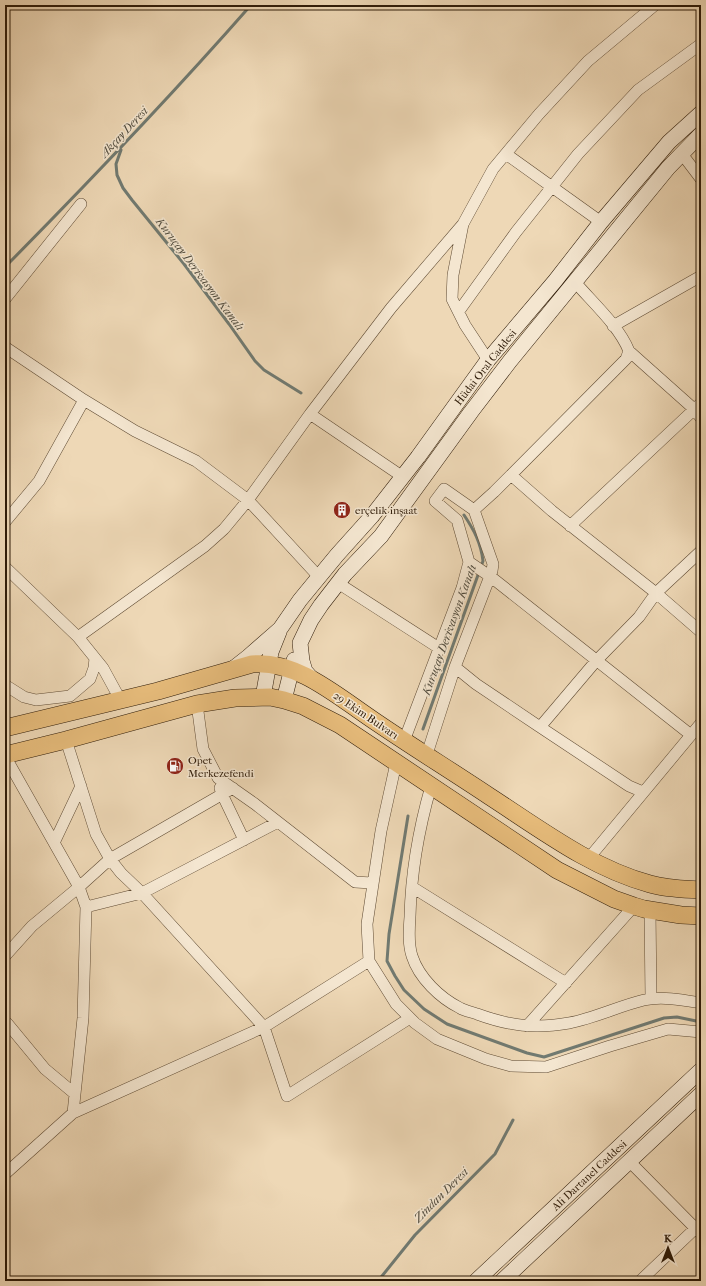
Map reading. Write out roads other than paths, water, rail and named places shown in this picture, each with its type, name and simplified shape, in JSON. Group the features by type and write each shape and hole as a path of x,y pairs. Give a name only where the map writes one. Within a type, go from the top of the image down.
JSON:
{"main road":[{"name":"29 Ekim Bulvarı","path":"5,728 120,701 231,669 252,664 269,663 291,669 312,680 565,845 611,870 652,885 678,889 701,890"},
{"name":"29 Ekim Bulvarı","path":"5,756 197,704 235,698 263,697 284,700 303,706 340,725 557,870 614,899 642,908 681,915 701,916"}],"street":[{"path":"78,637 205,546 224,529 248,500 310,414 391,308 463,224 493,169 588,61 655,5"},
{"path":"458,311 516,232 578,154 638,90 701,44"},
{"name":"Hüdai Oral Caddesi","path":"280,629 300,600 372,516 403,477 488,360 555,281 601,222 669,142 701,113"},
{"name":"Hüdai Oral Caddesi","path":"284,700 291,669 302,639 321,605 345,574 381,536 510,361 668,168 701,134"},
{"path":"506,154 601,222"},
{"path":"682,154 701,179"},
{"path":"5,299 81,204"},
{"path":"463,224 453,275 452,299 465,325 488,360"},
{"path":"613,326 701,276"},
{"path":"575,282 613,326 626,344 629,351 697,406 701,418"},
{"path":"5,348 84,400 135,431 196,461 248,500 320,577"},
{"path":"474,510 494,492 626,359 629,351"},
{"path":"5,522 39,481 84,400"},
{"path":"570,526 697,406"},
{"path":"310,414 403,477"},
{"path":"511,475 537,499 656,593 701,632"},
{"path":"426,754 455,668 488,576 493,564 474,510 444,490 435,501 457,520 472,564 488,576 691,735"},
{"path":"540,726 596,661 639,617 656,593 701,551"},
{"path":"404,741 472,564"},
{"path":"5,567 78,637 103,668 120,701"},
{"path":"338,583 439,648"},
{"path":"263,697 273,646 280,629"},
{"path":"231,669 248,657 280,629"},
{"path":"302,639 302,661 305,671 312,680"},
{"path":"5,685 24,697 36,700 70,696 90,680 94,668 95,658"},
{"path":"455,668 476,684 629,786 644,792"},
{"path":"197,704 203,749 218,778 222,794 244,840"},
{"path":"589,858 701,723"},
{"path":"66,740 96,834 110,859 120,873 142,893 264,1027 287,1096 410,1018"},
{"path":"5,756 79,887 86,907 83,1018 73,1113"},
{"path":"396,763 381,831 372,883 367,924 369,961 396,1004 410,1018 437,1039 486,1059 511,1066 546,1067 668,1029 701,1032"},
{"path":"218,778 278,822 355,882 372,883"},
{"path":"54,843 81,786"},
{"path":"431,786 421,820 410,902 409,938 412,956 424,979 439,994 460,1008 494,1021 539,1027 570,1023 644,1000 660,998 701,1003"},
{"path":"5,956 32,926 110,859 232,788"},
{"path":"86,907 142,893 278,822"},
{"path":"412,887 566,983"},
{"path":"527,1026 566,983 642,908"},
{"path":"642,908 651,999"},
{"path":"5,1174 73,1113 264,1027 369,961"},
{"path":"8,1023 46,1069 75,1094"},
{"name":"Ali Dartanel Caddesi","path":"476,1281 701,1070"},
{"name":"Ali Dartanel Caddesi","path":"502,1281 701,1094"},
{"path":"630,1162 699,1228 640,1281"}],"waterway":[{"name":"Akçay Deresi","path":"5,267 130,138 251,5"},
{"name":"Kuruçay Derivasyon Kanalı","path":"121,150 116,164 117,175 123,188 184,264 255,361 264,370 301,393"},
{"name":"Kuruçay Derivasyon Kanalı","path":"423,729 483,561 481,548 464,515"},
{"name":"Kuruçay Derivasyon Kanalı","path":"408,816 389,934 387,961 404,990 424,1009 447,1024 527,1053 544,1057 664,1018 677,1017 701,1022"},
{"name":"Zindan Deresi","path":"378,1281 415,1235 495,1154 513,1120"}],"place":[{"name":"erçelik inşaat","path":"342,510"},
{"name":"Opet Merkezefendi","path":"175,766"}]}
